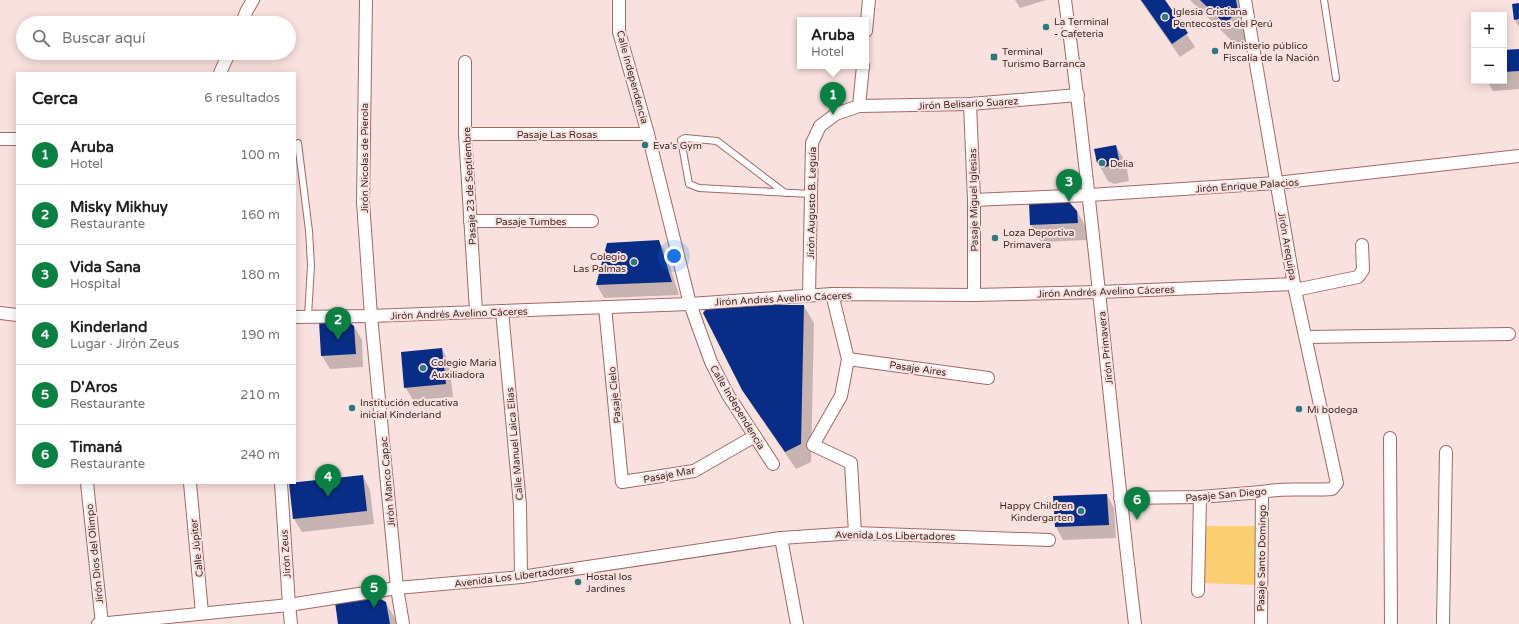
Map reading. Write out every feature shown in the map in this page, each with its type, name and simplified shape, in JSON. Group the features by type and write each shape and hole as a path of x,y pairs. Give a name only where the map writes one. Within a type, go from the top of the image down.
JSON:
{"street":[{"path":"245,16 253,0"},
{"name":"Jirón Nicolas de Pierola","path":"366,0 363,202 371,316"},
{"name":"Calle Independencia","path":"619,0 619,32 648,134 690,304 710,362 728,395 773,464"},
{"path":"867,17 869,0"},
{"name":"Jirón Primavera","path":"1065,0 1078,95 1120,498 1135,624"},
{"name":"Jirón Arequipa","path":"1245,0 1295,287 1338,483 1332,489"},
{"path":"220,72 226,60"},
{"name":"Pasaje 23 de Septiembre","path":"465,62 465,134 476,311"},
{"path":"859,106 863,69"},
{"name":"Jirón Belisario Suarez","path":"859,106 970,104 1078,95"},
{"name":"Pasaje Miguel Iglesias","path":"970,104 974,200 974,295"},
{"name":"Jirón Augusto B. Leguía","path":"809,295 812,143 820,126 836,114 859,106"},
{"name":"Pasaje Las Rosas","path":"465,134 648,134"},
{"path":"0,139 16,139"},
{"name":"Jirón Enrique Palacios","path":"974,200 1089,195 1276,183 1519,156"},
{"name":"Pasaje Tumbes","path":"470,221 592,220"},
{"name":"Jirón Andrés Avelino Cáceres","path":"296,317 371,316 476,311 605,308 690,304 832,294 974,295 1295,287 1358,277 1363,270 1362,245"},
{"path":"832,294 848,359 841,396 813,445 851,463 855,533"},
{"name":"Pasaje Cielo","path":"605,308 622,482"},
{"name":"Calle Manuel Laica Elias","path":"502,311 520,505 521,576"},
{"path":"0,314 16,315"},
{"name":"Jirón Manco Capac","path":"371,316 397,588 403,624"},
{"path":"1306,337 1509,334"},
{"name":"Pasaje Aires","path":"848,359 988,378"},
{"name":"Pasaje Mar","path":"622,482 694,471 755,436"},
{"path":"1390,438 1391,624"},
{"path":"1443,624 1446,452"},
{"name":"Jirón Dios del Olimpo","path":"87,484 102,624"},
{"name":"Calle Júpiter","path":"190,484 202,613"},
{"name":"Jirón Zeus","path":"281,484 291,624"},
{"name":"Pasaje San Diego","path":"1120,498 1200,497 1272,490 1316,491 1332,489"},
{"name":"Pasaje Santo Domingo","path":"1260,624 1262,492"},
{"path":"1198,591 1200,497"},
{"name":"Avenida Los Libertadores","path":"98,624 289,605 397,588 521,576 781,538 855,533 1049,540"},
{"path":"781,538 797,624"}],"lane":[{"path":"1324,0 1336,78"},
{"path":"785,193 717,140 685,138 681,140 689,184 699,188 785,193 811,194"},
{"path":"298,143 309,231 311,265 308,316"}],"shaded area":[{"path":"1204,526 1255,526 1256,585 1204,583"}],"building":[{"name":"Iglesia Cristiana Pentecostes del Perú","path":"1141,0 1165,0 1188,33 1172,44"},
{"path":"1200,0 1236,0 1238,11 1225,24"},
{"path":"1519,3 1519,19 1514,20 1512,4"},
{"path":"1519,49 1519,71 1507,72 1507,50"},
{"path":"1116,145 1120,164 1104,167 1097,163 1094,149"},
{"path":"1069,202 1077,211 1078,223 1030,225 1029,204"},
{"name":"Colegio Las Palmas","path":"659,240 672,282 596,285 607,243"},
{"path":"709,305 804,305 801,444 785,452 742,390 703,313"},
{"path":"346,320 354,326 356,354 321,356 319,321"},
{"name":"Colegio Maria Auxiliadora","path":"442,348 446,384 404,388 401,352"},
{"path":"363,475 367,511 293,519 289,484 296,484 296,482"},
{"name":"Happy Children Kindergarten","path":"1107,494 1109,525 1055,527 1053,496"},
{"path":"375,596 386,602 390,624 338,624 335,602"}],"place":[{"name":"Iglesia Cristiana Pentecostes del Perú","path":"1165,17"},
{"name":"La Terminal - Cafeteria","path":"1046,27"},
{"name":"Ministerio público Fiscalía de la Nación","path":"1215,51"},
{"name":"Terminal Turismo Barranca","path":"994,57"},
{"name":"Aruba","path":"833,115"},
{"name":"Eva's Gym","path":"645,145"},
{"name":"Delia","path":"1102,163"},
{"name":"Vida Sana","path":"1069,202"},
{"name":"Loza Deportiva Primavera","path":"995,238"},
{"name":"Colegio Las Palmas","path":"634,262"},
{"name":"Misky Mikhuy","path":"338,340"},
{"name":"Colegio Maria Auxiliadora","path":"423,368"},
{"name":"Institución educativa inicial Kinderland","path":"352,408"},
{"name":"Mi bodega","path":"1299,409"},
{"name":"Kinderland","path":"328,497"},
{"name":"Happy Children Kindergarten","path":"1081,511"},
{"name":"Timaná","path":"1137,520"},
{"name":"Hostal los Jardines","path":"578,582"},
{"name":"D'Aros","path":"374,608"}]}
